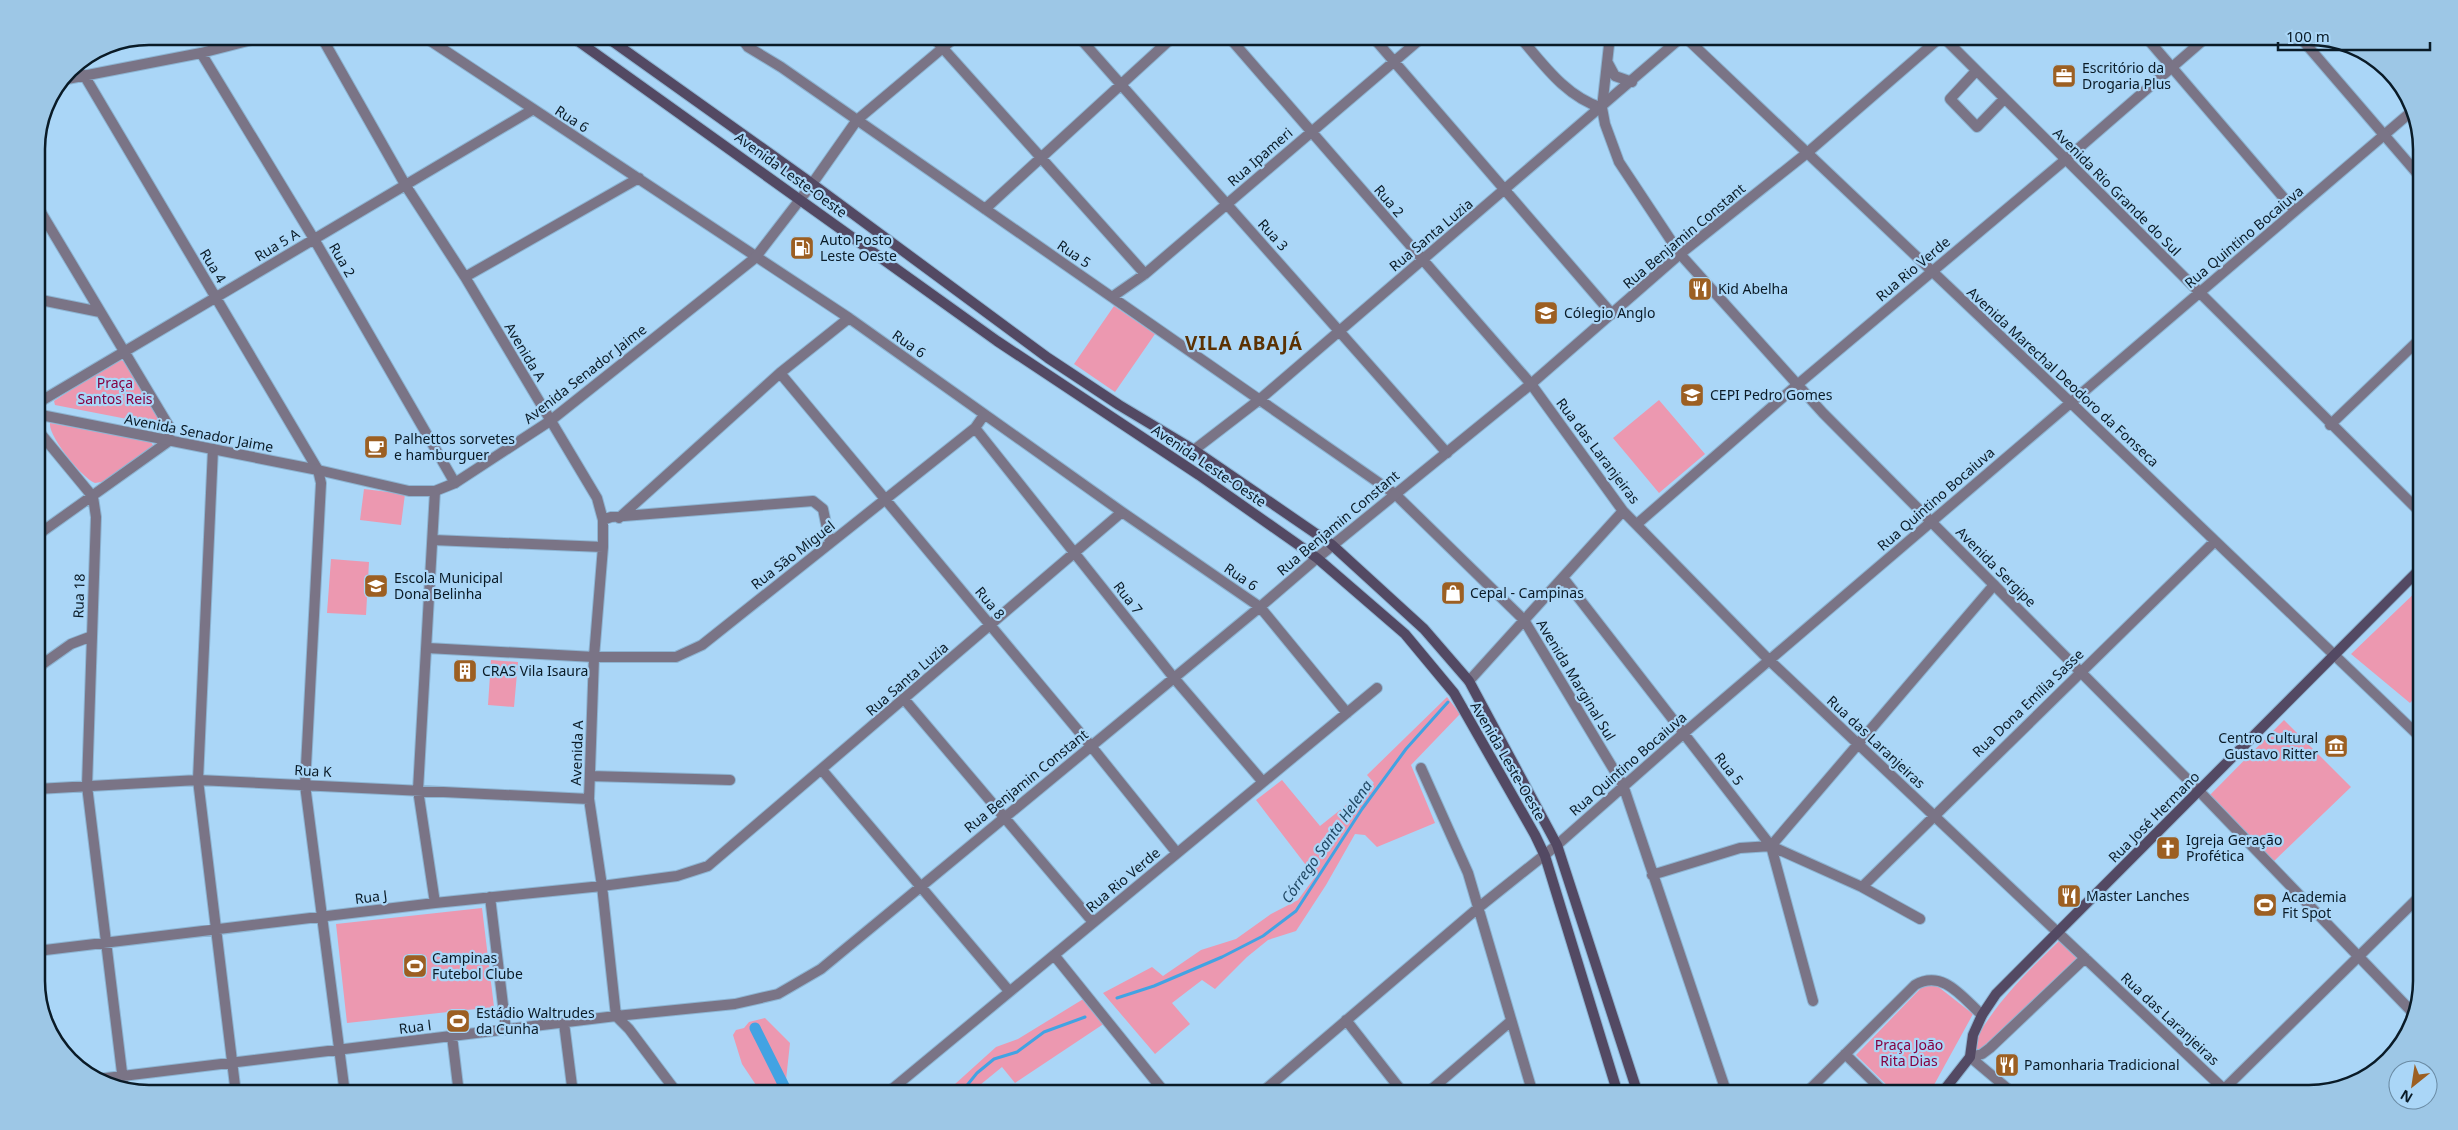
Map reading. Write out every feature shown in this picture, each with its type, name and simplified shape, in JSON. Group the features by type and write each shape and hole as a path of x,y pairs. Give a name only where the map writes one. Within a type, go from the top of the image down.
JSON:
{"main road":[{"name":"Avenida Leste-Oeste","path":"585,45 997,341 1199,475 1317,558 1405,634 1454,693 1545,856 1615,1085"},
{"name":"Avenida Leste-Oeste","path":"619,45 812,184 1048,358 1119,405 1194,450 1331,544 1424,629 1469,681 1557,846 1635,1085"},
{"name":"Rua José Hermano","path":"1948,1085 1970,1057 1970,1047 1982,1015 1996,994 2413,576"}],"street":[{"path":"73,78 201,53 232,45"},
{"name":"Avenida A","path":"326,45 406,186 465,277 598,498 603,520 603,547 594,657 589,799"},
{"name":"Rua 6","path":"436,45 848,318 1260,607 1347,713"},
{"name":"Rua 5","path":"747,45 781,67 1395,494"},
{"path":"940,45 1145,274"},
{"name":"Avenida Senador Jaime","path":"45,416 318,470 409,491 435,491 455,483 550,421 755,258 812,184 857,120 947,45"},
{"name":"Rua 3","path":"1086,45 1447,453"},
{"path":"985,209 1164,45"},
{"name":"Rua 2","path":"1236,45 1530,384"},
{"path":"1380,45 1612,314"},
{"name":"Rua Ipameri","path":"1112,297 1145,274 1413,45"},
{"path":"1527,45 1560,84 1576,96 1602,108 1609,45"},
{"name":"Rua Santa Luzia","path":"1194,450 1258,400 1602,108 1673,45"},
{"name":"Avenida Marechal Deodoro da Fonseca","path":"1693,45 2070,402 2413,730"},
{"name":"Rua Benjamin Constant","path":"735,1004 778,994 821,969 1260,607 1331,544 1447,453 1530,384 1680,254 1717,230 1932,45"},
{"name":"Avenida Rio Grande do Sul","path":"1951,45 2330,425 2413,505"},
{"path":"2153,45 2296,211"},
{"name":"Rua Rio Verde","path":"1637,524 1797,385 2065,160 2198,45"},
{"path":"2307,45 2413,169"},
{"name":"Rua 2","path":"201,53 314,239 455,483"},
{"path":"1608,63 1616,76 1632,82"},
{"path":"1976,71 1950,98 1977,127 2004,99"},
{"name":"Rua 4","path":"84,75 318,470"},
{"name":"Avenida Sergipe","path":"1602,108 1605,124 1619,162 1680,254 1797,385 2199,791 2409,1009"},
{"name":"Rua 5 A","path":"45,399 532,110"},
{"name":"Rua Quintino Bocaiuva","path":"1478,908 1557,846 1623,785 2407,115"},
{"path":"465,277 639,178"},
{"path":"45,219 170,428 169,441 45,530"},
{"path":"45,301 100,312"},
{"path":"619,518 780,373 848,318"},
{"path":"2330,425 2413,346"},
{"name":"Rua 8","path":"780,373 991,625 1177,853"},
{"name":"Rua das Laranjeiras","path":"1530,384 1624,511 1769,660 2217,1085"},
{"name":"Rua São Miguel","path":"427,648 594,657 676,658 702,645 975,428 984,414"},
{"name":"Rua 7","path":"975,428 1174,678 1263,782"},
{"path":"45,439 93,497"},
{"path":"213,449 198,780 235,1085"},
{"path":"318,470 321,483 306,785 344,1085"},
{"path":"435,491 418,790 435,903"},
{"name":"Avenida Marginal Sul","path":"1395,494 1524,620 1623,785 1724,1085"},
{"name":"Rua 18","path":"93,497 96,517 87,786 123,1081"},
{"path":"603,520 611,517 619,518 813,501 823,509 830,543"},
{"path":"1469,681 1624,511"},
{"name":"Rua Santa Luzia","path":"708,866 1122,512"},
{"path":"432,540 603,547"},
{"name":"Rua Dona Emília Sasse","path":"1862,887 2215,541"},
{"name":"Rua 5","path":"1564,579 1771,846 1862,887 1920,919"},
{"path":"1652,875 1740,848 1771,846 1994,585"},
{"path":"45,662 71,644 92,636"},
{"name":"Rua Rio Verde","path":"897,1085 1377,688"},
{"path":"904,699 1094,922"},
{"path":"1421,768 1468,873 1530,1085"},
{"path":"822,770 1009,991"},
{"path":"590,776 730,780"},
{"name":"Rua K","path":"45,788 198,780 589,799"},
{"path":"589,799 602,886 616,1016 629,1029 671,1085"},
{"path":"1771,846 1813,1001"},
{"name":"Rua J","path":"45,950 435,903 602,886 677,876 708,866"},
{"path":"490,898 506,1030"},
{"path":"2231,1085 2413,903"},
{"path":"1270,1085 1478,908"},
{"path":"1054,955 1159,1085"},
{"name":"Rua José Hermano","path":"1970,1057 1982,1054 1990,1048 2084,958"},
{"path":"1814,1085 1915,985 1923,980 1931,978 1946,983 1982,1015"},
{"name":"Rua l","path":"111,1077 616,1016 735,1004"},
{"path":"1346,1020 1397,1085"},
{"path":"1437,1085 1512,1021"},
{"path":"564,1023 572,1085"},
{"path":"452,1036 458,1085"},
{"path":"1845,1054 1877,1085"},
{"path":"1970,1057 2003,1085"}],"green space":[{"path":"1114,306 1155,334 1115,392 1074,364"},
{"name":"Praça Santos Reis","path":"118,359 126,362 161,421 158,425 55,405 54,401"},
{"path":"1659,400 1705,454 1659,493 1613,438"},
{"name":"Praça Santos Reis","path":"50,423 151,442 154,447 107,481 95,483 89,480 67,456 54,437"},
{"path":"364,489 405,494 401,525 360,520"},
{"path":"331,559 369,562 366,615 327,613"},
{"path":"2413,595 2413,700 2410,703 2351,654"},
{"path":"491,660 518,662 514,707 488,705"},
{"path":"1447,697 1460,714 1411,765 1435,823 1377,847 1365,835 1355,834 1326,885 1296,931 1268,940 1247,957 1215,989 1202,980 1172,1003 1190,1024 1155,1054 1103,993 1152,967 1163,976 1201,950 1236,939 1271,914 1298,900 1315,877 1256,800 1282,780 1320,826 1374,783 1367,775"},
{"path":"2284,720 2351,787 2272,863 2208,797"},
{"name":"Campinas Futebol Clube","path":"482,908 494,1007 347,1023 336,924"},
{"path":"2061,939 2081,957 1978,1053 1971,1047 2001,1002"},
{"name":"Praça João Rita Dias","path":"1925,984 1936,985 1973,1014 1934,1085 1887,1085 1856,1055"},
{"path":"1085,998 1105,1023 1015,1083 1002,1067 980,1085 954,1085 996,1047 1018,1039"},
{"path":"765,1018 790,1043 786,1080 790,1085 756,1085 742,1064 733,1035 736,1030 744,1028 749,1022"}],"waterway":[{"name":"Córrego Santa Helena","path":"1117,998 1154,986 1222,957 1263,936 1296,911 1362,809 1406,749 1448,702"},
{"name":"Córrego Santa Helena","path":"967,1085 977,1073 994,1059 1017,1052 1044,1032 1085,1017"},
{"path":"755,1028 784,1085"}],"place":[{"name":"Escritório da Drogaria Plus","path":"2064,76"},
{"name":"Auto Posto Leste Oeste","path":"802,248"},
{"name":"Kid Abelha","path":"1700,289"},
{"name":"Cólegio Anglo","path":"1546,313"},
{"name":"CEPI Pedro Gomes","path":"1692,395"},
{"name":"Palhettos sorvetes e hamburguer","path":"376,447"},
{"name":"Escola Municipal Dona Belinha","path":"376,586"},
{"name":"Cepal - Campinas","path":"1453,593"},
{"name":"CRAS Vila Isaura","path":"465,671"},
{"name":"Centro Cultural Gustavo Ritter","path":"2336,746"},
{"name":"Igreja Geração Profética","path":"2168,848"},
{"name":"Master Lanches","path":"2069,896"},
{"name":"Academia Fit Spot","path":"2265,905"},
{"name":"Campinas Futebol Clube","path":"415,966"},
{"name":"Estádio Waltrudes da Cunha","path":"458,1021"},
{"name":"Pamonharia Tradicional","path":"2007,1065"}],"district":[{"name":"VILA ABAJÁ","path":"1244,343"}]}
